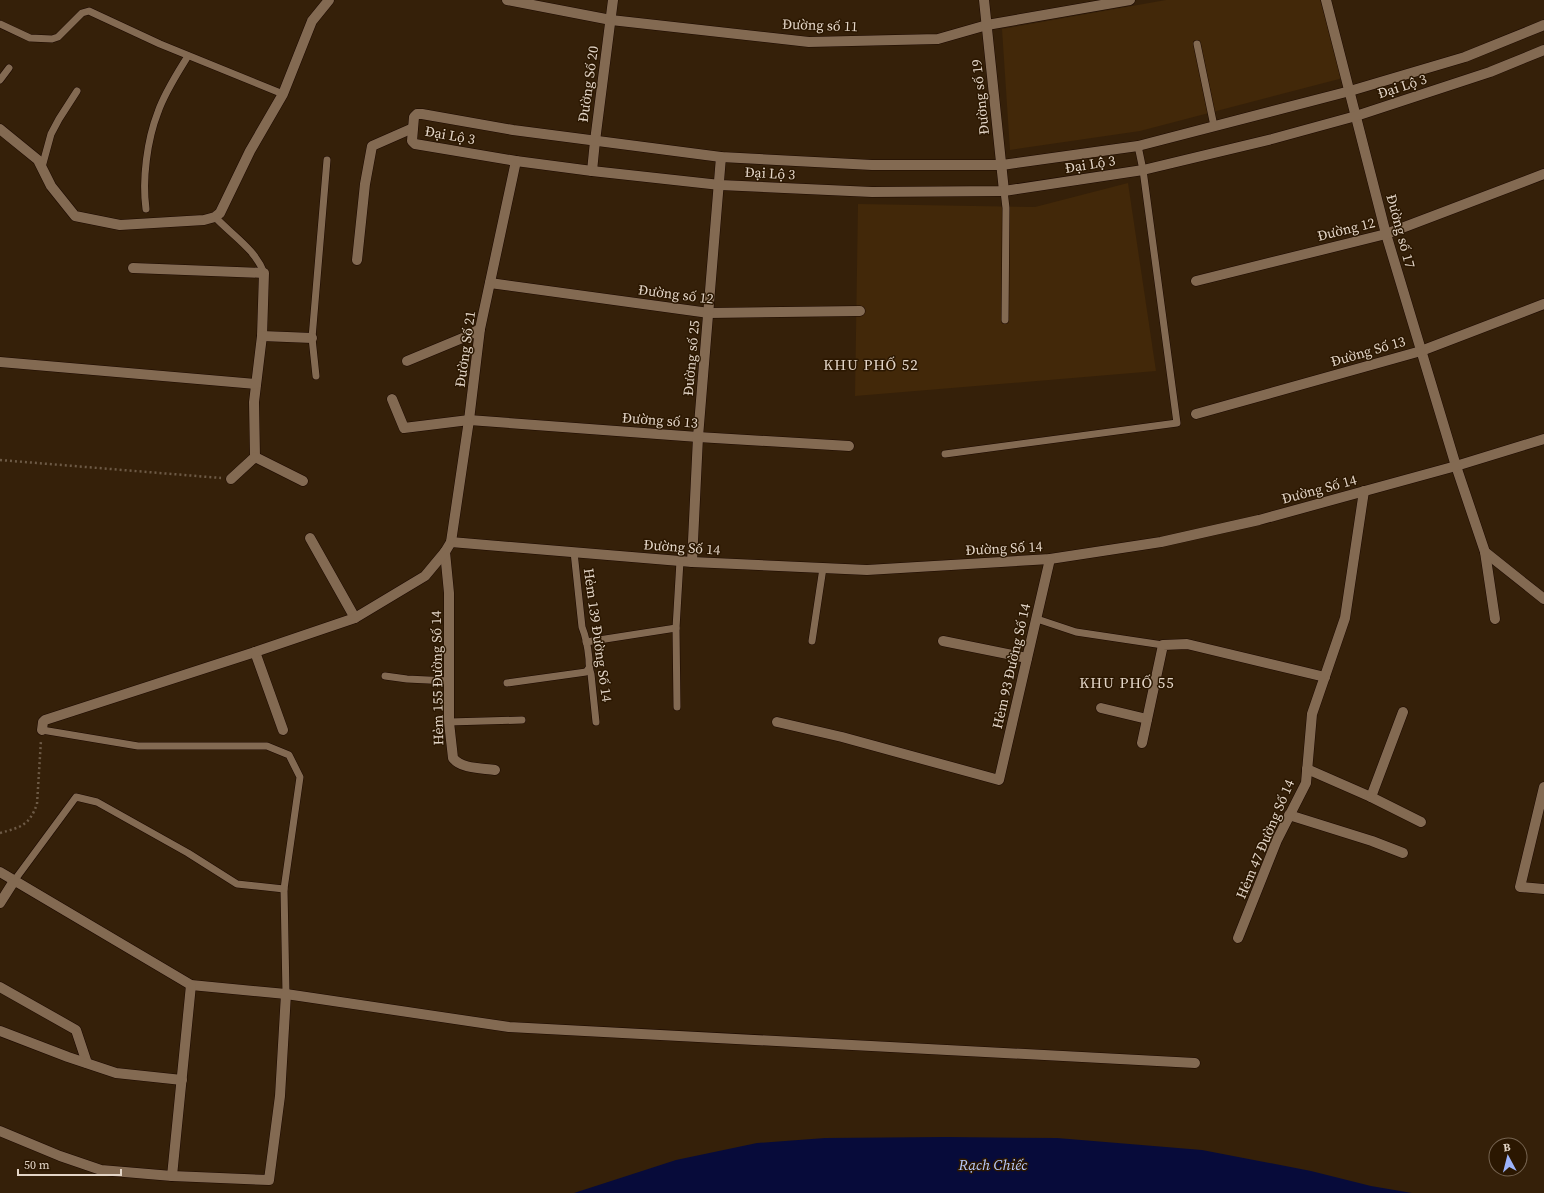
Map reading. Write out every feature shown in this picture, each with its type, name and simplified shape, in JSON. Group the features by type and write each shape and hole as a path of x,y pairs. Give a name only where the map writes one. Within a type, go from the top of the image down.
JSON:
{"street":[{"path":"0,129 38,160 51,186 75,216 120,225 215,218 220,213 250,151 283,94 312,21 329,0"},
{"name":"Đường số 11","path":"507,0 611,20 809,42 938,39 987,25 1130,0"},
{"name":"Đường Số 20","path":"592,171 613,0"},
{"name":"Đường số 19","path":"984,0 1004,191"},
{"name":"Đường số 17","path":"1326,0 1386,234 1456,466 1485,552 1495,619"},
{"name":"Đại Lộ 3","path":"1544,25 1464,57 1350,91 1138,146 1002,165 872,165 721,157 595,142 513,130 422,114 417,114 414,117 412,141 414,143 516,161 720,185 872,192 1004,191 1143,170 1272,139 1356,116 1490,72 1544,50"},
{"path":"357,260 365,184 372,146 413,128"},
{"name":"Đường số 25","path":"692,562 698,437 720,185 721,157"},
{"name":"Đường Số 21","path":"451,542 469,420 480,329 516,161"},
{"name":"Đường 12","path":"1196,280 1386,234 1544,174"},
{"path":"133,268 264,273 262,336 254,402 255,458 232,479"},
{"name":"Đường số 12","path":"490,283 709,313 860,311"},
{"name":"Đường Số 13","path":"1196,414 1421,351 1544,304"},
{"path":"407,361 465,337 480,329"},
{"path":"262,336 312,338"},
{"path":"0,362 256,384"},
{"name":"Đường số 13","path":"392,399 404,428 469,420 698,437 849,446"},
{"name":"Đường Số 14","path":"451,542 692,562 867,570 1050,559 1161,542 1258,520 1456,466 1544,439"},
{"path":"255,458 303,481"},
{"name":"Hẻm 47 Đường Số 14","path":"1238,938 1277,840 1306,783 1312,714 1345,618 1364,492"},
{"path":"310,538 355,618"},
{"path":"42,730 43,722 45,720 355,618 425,576 445,552 451,542"},
{"name":"Hẻm 155 Đường Số 14","path":"445,552 450,592 449,722 453,758 456,762 462,765 495,770"},
{"path":"1485,552 1544,600"},
{"name":"Hẻm 93 Đường Số 14","path":"776,722 849,739 999,780 1050,559"},
{"path":"943,641 1027,658"},
{"path":"1142,743 1163,645 1187,644 1324,677"},
{"path":"255,652 283,730"},
{"path":"1101,708 1147,718"},
{"path":"1371,797 1403,712"},
{"path":"1307,769 1371,797 1421,822"},
{"path":"1544,787 1520,887 1544,889"},
{"path":"1289,815 1372,841 1403,853"},
{"path":"0,872 191,985 286,994 509,1027 1195,1063"},
{"path":"0,903 14,881"},
{"path":"172,1176 191,985"},
{"path":"0,987 76,1030 87,1063"},
{"path":"0,1131 60,1156 102,1170 172,1176 269,1180 280,1096 286,994"},
{"path":"0,1031 116,1073 182,1080"}],"lane":[{"path":"0,24 30,38 44,40 52,39 58,37 82,12 89,11 188,56 283,94"},
{"path":"1197,44 1214,126"},
{"path":"146,209 144,195 153,127 166,96 188,56"},
{"path":"0,80 10,68"},
{"path":"42,167 51,134 59,119 78,91"},
{"path":"945,454 1177,423 1143,170 1138,146"},
{"path":"316,376 312,338 327,160"},
{"path":"1004,191 1006,208 1004,320"},
{"path":"215,218 254,254 260,262 264,273"},
{"name":"Hẻm 139 Đường Số 14","path":"574,552 582,627 589,659 588,668 591,674 596,722"},
{"path":"677,707 676,628 680,561"},
{"path":"812,641 823,568"},
{"path":"1037,619 1076,632 1163,645"},
{"path":"586,642 676,628"},
{"path":"507,683 579,674 586,672 588,668"},
{"path":"385,676 407,679 449,681"},
{"path":"449,722 522,720"},
{"path":"42,730 138,746 267,746 289,755 300,776 284,889 286,994"},
{"path":"14,881 76,797 97,802 188,853 237,884 284,889"}],"path":[{"path":"0,460 232,479"},
{"path":"0,833 20,827 29,821 34,812 37,804 42,730"}],"shaded area":[{"path":"1166,0 1320,0 1343,78 1140,131 1010,150 1002,29"},
{"path":"1128,183 1156,371 855,396 858,204 1035,207"}],"water":[{"name":"Rạch Chiếc","path":"825,1138 1057,1138 1202,1150 1311,1171 1371,1186 1412,1193 574,1193 676,1160 757,1143"}],"district":[{"name":"KHU PHỐ 52","path":"871,365"},
{"name":"KHU PHỐ 55","path":"1127,683"}]}
